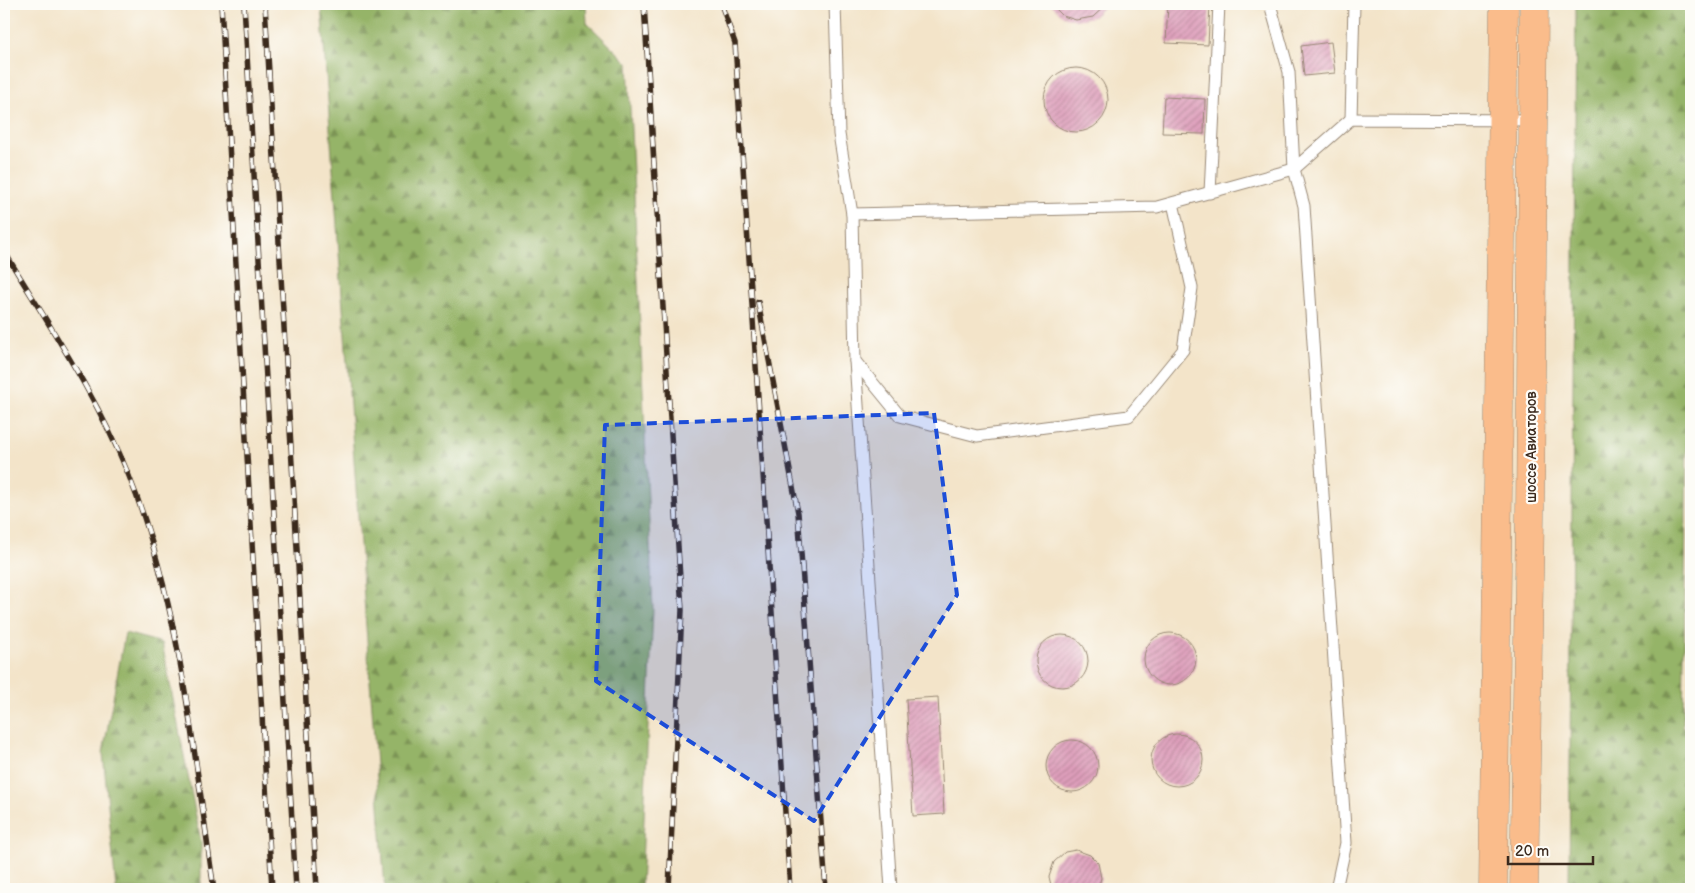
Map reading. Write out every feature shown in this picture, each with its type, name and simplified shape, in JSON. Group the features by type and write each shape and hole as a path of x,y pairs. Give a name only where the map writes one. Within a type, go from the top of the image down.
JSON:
{"main road":[{"path":"1493,889 1504,4"},
{"name":"шоссе Авиаторов","path":"1524,889 1530,517 1534,4"}],"lane":[{"path":"836,4 839,134 852,214 855,361 890,889"},
{"path":"1210,193 1219,4"},
{"path":"1270,4 1289,72 1294,169 1304,206 1346,843 1336,889"},
{"path":"1351,119 1354,4"},
{"path":"852,214 1157,208 1294,169 1351,119 1533,120"},
{"path":"855,361 900,416 977,436 1129,416 1183,350 1192,288 1173,203"}],"highlighted area":[{"path":"934,413 957,595 814,821 596,681 605,425"}],"green space":[{"path":"321,4 586,4 587,23 628,63 653,609 641,889 385,889"},
{"path":"1576,4 1691,4 1691,151 1683,727 1691,728 1691,889 1569,889"},
{"path":"125,633 162,643 201,842 201,889 116,889 103,753"}],"building":[{"path":"1051,4 1107,4 1093,17 1076,20 1063,16"},
{"path":"1168,4 1210,4 1208,45 1166,43"},
{"path":"1331,42 1335,73 1304,76 1301,46"},
{"path":"1076,68 1094,74 1102,82 1108,100 1102,118 1094,126 1076,132 1058,126 1050,118 1044,100 1050,82 1058,74"},
{"path":"1164,97 1205,99 1204,134 1162,133"},
{"path":"1170,633 1184,637 1192,645 1196,659 1192,673 1184,681 1170,685 1156,681 1148,673 1144,659 1148,645 1156,637"},
{"path":"1062,635 1076,639 1084,647 1088,661 1084,675 1076,683 1062,687 1048,683 1040,675 1036,661 1040,647 1048,639"},
{"path":"938,697 944,814 913,816 906,699"},
{"path":"1177,734 1191,738 1199,746 1203,760 1199,774 1191,782 1177,786 1163,782 1155,774 1151,760 1155,746 1163,738"},
{"path":"1072,740 1086,744 1094,752 1098,766 1094,780 1086,788 1072,792 1058,788 1050,780 1046,766 1050,752 1058,744"},
{"path":"1076,850 1090,855 1098,863 1101,878 1098,889 1052,889 1049,877 1054,862 1065,852"}],"railway":[{"path":"221,4 272,889"},
{"path":"244,4 296,889"},
{"path":"265,4 317,889"},
{"path":"644,4 682,610 669,889"},
{"path":"721,4 735,43 790,889"},
{"path":"4,251 71,361 102,417 129,476 147,526 161,576 183,680 214,889"},
{"path":"758,302 798,513 826,889"}]}
